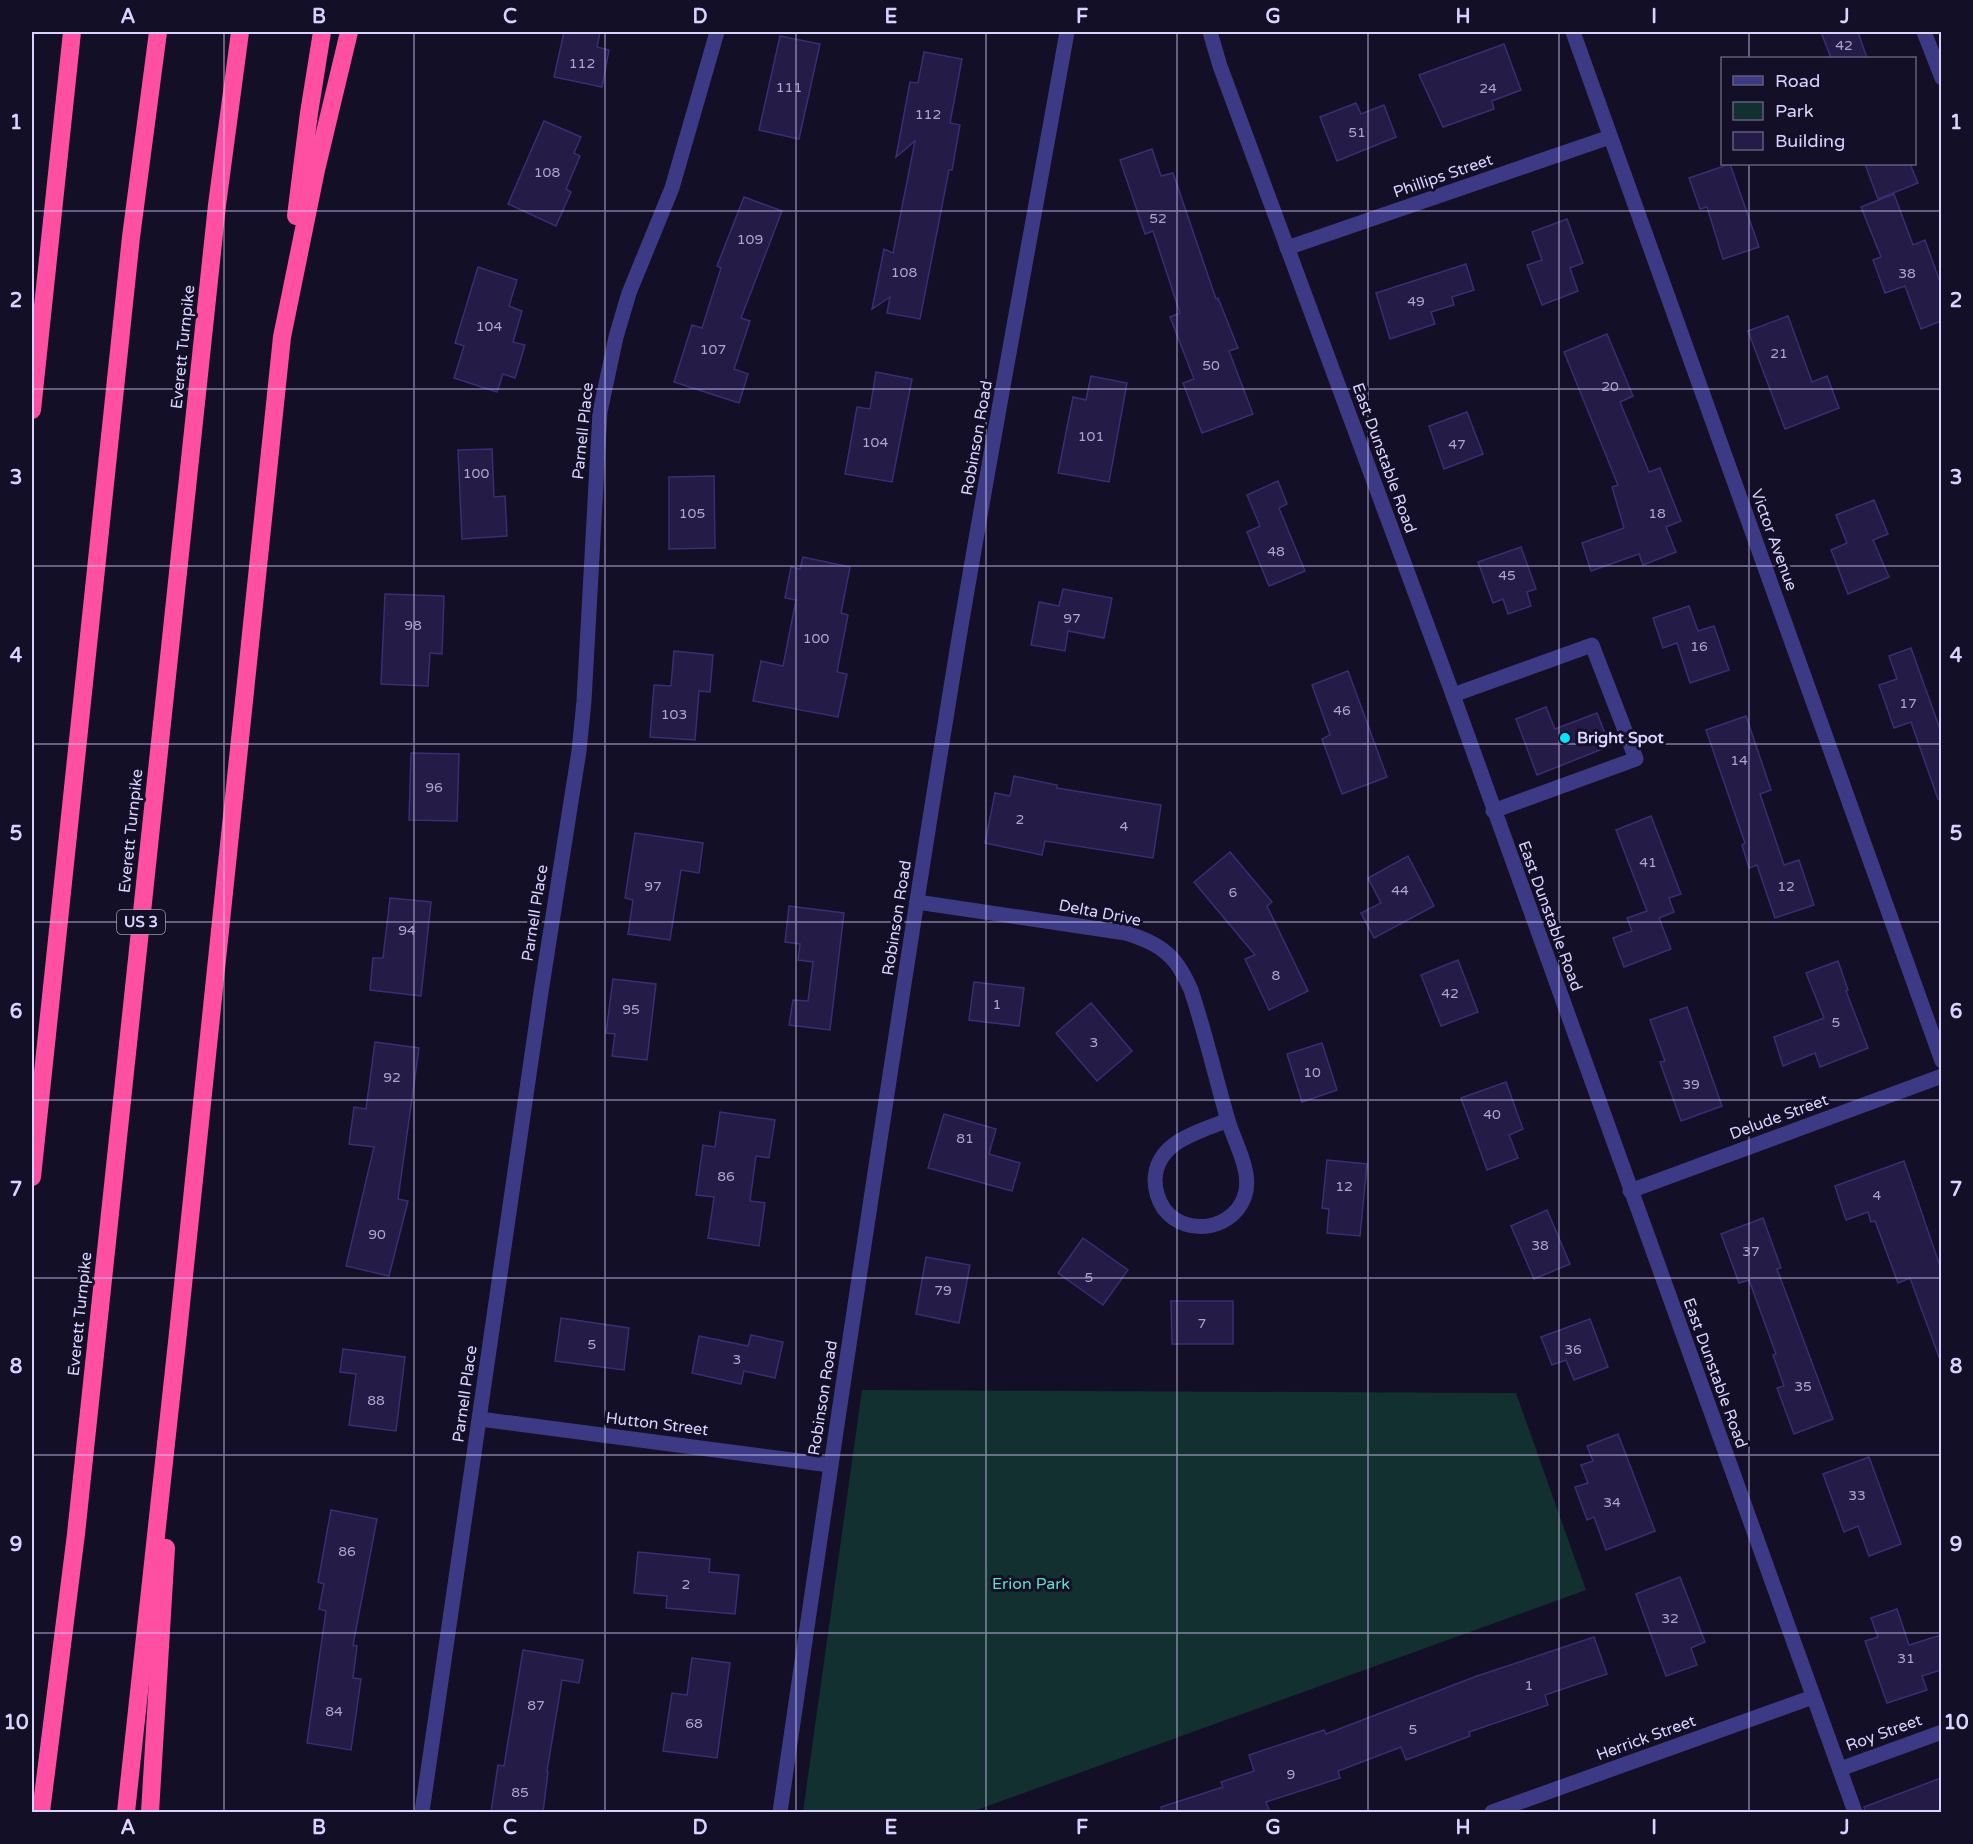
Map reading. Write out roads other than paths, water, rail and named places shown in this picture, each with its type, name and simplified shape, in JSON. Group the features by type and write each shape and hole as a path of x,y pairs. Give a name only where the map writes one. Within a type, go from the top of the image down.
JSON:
{"highway":[{"path":"32,410 72,32"},
{"path":"32,1177 131,237 158,32"},
{"name":"Everett Turnpike","path":"41,1812 76,1534 217,205 240,32"},
{"path":"126,1812 282,337 301,171 322,32"},
{"path":"282,337 318,160 349,32"},
{"path":"150,1812 178,1332"}],"street":[{"name":"Parnell Place","path":"422,1812 539,1004 579,751 584,701 596,452 604,388 629,293 672,188 717,32"},
{"name":"Robinson Road","path":"780,1812 830,1465 962,621 1067,32"},
{"name":"East Dunstable Road","path":"1209,32 1453,695 1855,1812"},
{"name":"Victor Avenue","path":"1573,32 1941,1061"},
{"path":"1924,32 1941,78"},
{"name":"Phillips Street","path":"1287,248 1610,137"},
{"path":"1453,695 1592,645 1636,759 1493,811"},
{"name":"Delta Drive","path":"917,902 1126,933 1153,943 1165,951 1180,968 1191,989 1228,1120 1245,1168 1246,1191 1235,1212 1216,1225 1192,1226 1181,1223 1172,1217 1158,1197 1155,1173 1159,1161 1175,1143 1228,1120"},
{"name":"Delude Street","path":"1630,1191 1941,1076"},
{"name":"Hutton Street","path":"480,1419 830,1465"},
{"name":"Herrick Street","path":"1492,1812 1509,1810 1813,1697"},
{"name":"Roy Street","path":"1840,1769 1941,1731"}],"place":[{"name":"Bright Spot","path":"1565,738"}],"park label":[{"name":"Erion Park","path":"1031,1584"}]}
